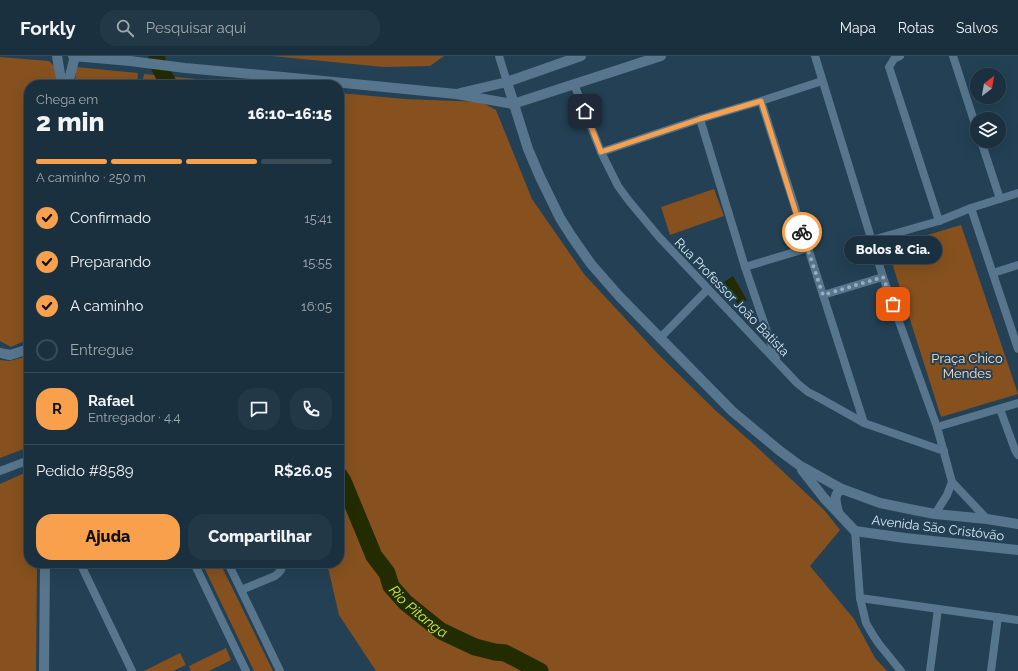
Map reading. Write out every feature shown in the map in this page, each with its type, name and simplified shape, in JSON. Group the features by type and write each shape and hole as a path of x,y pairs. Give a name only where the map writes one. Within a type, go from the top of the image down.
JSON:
{"street":[{"path":"57,56 62,80"},
{"path":"67,80 70,76 74,56 310,80"},
{"path":"499,56 528,149 560,218 572,237 591,264 614,291 732,411 799,466 824,498 855,531 860,598 866,623 873,635 902,671"},
{"path":"456,94 506,82 567,58 581,56"},
{"path":"344,83 456,94 513,104 661,56"},
{"path":"815,56 883,277 937,427 952,482 987,519"},
{"path":"900,56 894,58 890,67 939,221"},
{"path":"953,56 971,112"},
{"path":"601,152 822,81"},
{"name":"Rua Professor João Batista","path":"574,84 601,152 618,186 629,201 646,223 797,382 808,392 864,423 944,451"},
{"path":"761,101 864,423"},
{"path":"700,119 746,267 777,360"},
{"path":"983,148 1000,199"},
{"path":"872,240 939,221 971,208 1018,193"},
{"path":"971,208 1015,333 1018,349"},
{"path":"746,267 808,248"},
{"path":"993,272 1018,265"},
{"path":"823,295 883,277"},
{"path":"660,338 708,289"},
{"path":"0,353 10,355 24,351"},
{"path":"937,427 1018,403"},
{"path":"1000,408 1018,455"},
{"path":"0,471 24,462"},
{"name":"Avenida São Cristóvão","path":"799,466 842,489 880,503 935,514 987,519 1018,524"},
{"path":"935,514 947,495 952,482"},
{"path":"838,514 835,496 842,489"},
{"name":"Avenida São Cristóvão","path":"855,531 1018,550"},
{"path":"44,671 45,568"},
{"path":"82,568 132,671"},
{"path":"196,568 246,671"},
{"path":"230,568 280,671"},
{"path":"241,590 275,576 282,568"},
{"path":"860,598 1018,620"},
{"path":"930,671 938,609"},
{"path":"991,671 998,617"}],"green space":[{"path":"272,56 444,56 430,66 383,67"},
{"path":"0,57 49,61 58,70 57,80 24,80 24,341 11,347 0,341"},
{"path":"76,67 138,73 137,80 75,80"},
{"path":"144,74 206,80 143,80"},
{"path":"344,93 405,99 481,102 496,110 532,199 584,274 658,354 715,410 825,511 840,530 810,566 854,619 875,658 887,671 376,671 339,615 328,568 344,568"},
{"path":"714,189 724,216 670,235 661,207"},
{"name":"Praça Chico Mendes","path":"961,225 1018,394 941,417 887,247"},
{"path":"24,357 24,449 0,458 0,360 9,361"},
{"path":"24,473 24,568 37,568 36,671 0,671 0,484"},
{"path":"204,568 222,568 273,671 254,671"},
{"path":"226,648 231,660 209,671 191,671 189,666"},
{"path":"180,653 186,665 173,671 144,671"}],"shaded area":[{"path":"733,276 747,300 738,305 724,282"}],"waterway":[{"name":"Rio Pitanga","path":"157,56 157,62 166,80"},
{"name":"Rio Pitanga","path":"344,483 374,556 387,573 391,586 405,602 441,631 475,647 505,653 540,671"}],"way so far":[{"path":"802,232 823,295 883,277 893,304"}],"place":[{"name":"Bolos & Cia.","path":"893,304"}],"route":[{"path":"585,111 601,152 700,119 761,101 802,232"}]}
